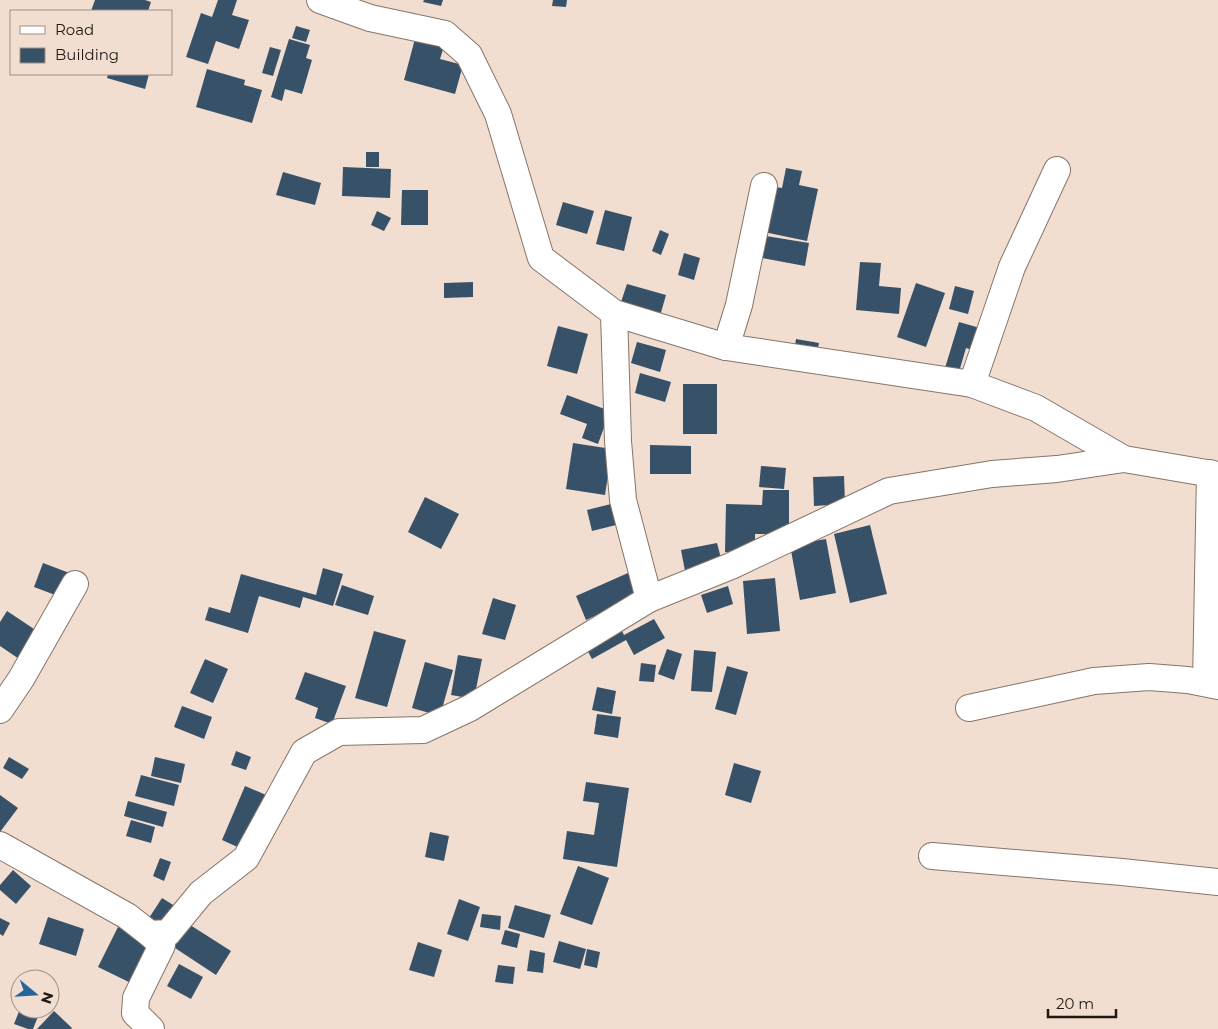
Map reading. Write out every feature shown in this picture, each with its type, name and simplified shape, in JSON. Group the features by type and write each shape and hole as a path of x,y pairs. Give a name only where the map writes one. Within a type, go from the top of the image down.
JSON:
{"street":[{"path":"320,0 370,18 445,34 469,55 498,114 541,258 614,313 726,346 972,384 1036,408 1124,459"},
{"path":"972,384 1012,267 1058,170"},
{"path":"726,346 739,305 764,186"},
{"path":"614,313 618,441 623,500 650,599"},
{"path":"150,934 168,933 201,893 246,858 304,752 339,732 423,730 470,708 650,599 732,566 889,491 992,474 1124,459 1214,474 1212,684 1149,677 1094,681 969,708"},
{"path":"0,710 21,679 75,584"},
{"path":"0,845 128,916 162,945 136,998 135,1013 151,1029"},
{"path":"932,856 1218,882"}],"building":[{"path":"95,0 145,0 151,2 148,10 91,10"},
{"path":"218,0 237,0 232,15 249,20 239,49 216,41 208,64 186,57 201,13 212,17"},
{"path":"424,0 443,0 441,6 423,2"},
{"path":"553,0 567,0 566,7 552,6"},
{"path":"296,26 310,30 306,42 292,38"},
{"path":"416,35 445,43 440,59 463,65 455,94 404,80"},
{"path":"289,39 310,45 306,58 312,60 302,94 285,89 282,101 271,97"},
{"path":"270,47 281,50 273,76 262,73"},
{"path":"207,69 245,80 244,85 262,90 252,123 196,107"},
{"path":"108,75 149,75 145,89 107,78"},
{"path":"366,152 379,152 379,167 366,167"},
{"path":"343,167 391,169 390,198 342,196"},
{"path":"786,168 802,171 799,185 818,189 807,241 764,232 769,186 782,188"},
{"path":"283,172 321,183 315,205 276,195"},
{"path":"402,190 428,190 428,225 401,225"},
{"path":"563,202 594,211 587,234 556,225"},
{"path":"605,210 632,217 624,251 596,244"},
{"path":"377,211 391,218 384,231 371,225"},
{"path":"660,230 669,234 661,255 652,251"},
{"path":"766,236 809,243 805,266 762,258"},
{"path":"684,253 700,258 694,280 678,275"},
{"path":"860,262 881,263 879,286 901,288 899,314 856,310"},
{"path":"473,282 473,297 444,298 444,283"},
{"path":"916,283 945,293 926,347 897,337"},
{"path":"627,284 666,295 660,316 620,305"},
{"path":"955,286 974,291 968,314 949,309"},
{"path":"959,322 987,330 979,352 966,348 959,372 945,368"},
{"path":"558,326 588,334 577,374 547,366"},
{"path":"796,339 819,343 816,357 794,352"},
{"path":"637,342 666,350 660,372 631,363"},
{"path":"640,373 671,382 665,402 635,393"},
{"path":"683,384 717,384 717,434 683,434"},
{"path":"567,395 610,411 598,444 582,438 587,424 560,414"},
{"path":"573,443 612,449 605,495 566,489"},
{"path":"650,445 691,446 691,474 650,474"},
{"path":"761,466 786,468 784,489 759,487"},
{"path":"844,476 845,504 814,506 813,477"},
{"path":"763,490 789,490 789,530 774,530 774,534 755,534 755,552 725,552 726,504 762,505"},
{"path":"425,497 459,514 441,549 408,532"},
{"path":"611,504 616,525 592,531 587,510"},
{"path":"870,525 887,594 850,603 834,534"},
{"path":"826,539 836,593 800,600 790,545"},
{"path":"717,543 722,562 685,571 681,550"},
{"path":"43,563 80,577 71,601 34,587"},
{"path":"323,568 343,574 333,606 303,597 300,608 259,596 248,633 205,620 209,607 230,613 241,574 316,595"},
{"path":"628,573 638,596 586,620 576,596"},
{"path":"775,578 780,631 747,634 743,581"},
{"path":"342,585 374,596 368,615 335,605"},
{"path":"728,586 733,604 707,613 701,595"},
{"path":"493,598 516,605 505,640 482,634"},
{"path":"7,611 46,637 28,665 0,646 0,622"},
{"path":"654,619 665,638 634,655 626,640 592,659 585,646 620,627 624,635"},
{"path":"374,631 406,640 387,707 355,698"},
{"path":"667,649 682,654 674,680 658,674"},
{"path":"694,650 716,652 712,692 691,691"},
{"path":"458,655 482,659 474,699 451,695"},
{"path":"205,659 228,669 213,703 190,693"},
{"path":"425,662 453,670 440,716 412,708"},
{"path":"641,663 656,665 654,682 639,681"},
{"path":"727,666 748,672 736,715 715,709"},
{"path":"305,672 346,686 332,724 315,718 318,708 295,699"},
{"path":"597,687 616,691 612,714 592,710"},
{"path":"182,706 212,717 204,739 174,727"},
{"path":"597,714 621,717 618,738 594,734"},
{"path":"236,751 251,757 246,770 231,765"},
{"path":"9,757 29,769 22,779 3,768"},
{"path":"155,757 185,764 181,783 151,776"},
{"path":"734,763 761,771 751,803 725,795"},
{"path":"141,775 179,785 174,806 135,796"},
{"path":"586,782 629,788 617,867 563,859 567,831 594,835 599,803 583,801"},
{"path":"245,786 266,795 242,849 222,840"},
{"path":"0,795 18,808 0,832"},
{"path":"128,801 167,812 163,827 124,816"},
{"path":"131,820 155,827 151,843 126,836"},
{"path":"430,832 449,836 444,861 425,857"},
{"path":"160,858 171,862 164,881 153,876"},
{"path":"578,866 609,878 592,925 560,914"},
{"path":"13,870 31,886 16,904 0,890 0,885"},
{"path":"162,898 178,908 164,928 149,918"},
{"path":"459,899 480,907 468,941 447,934"},
{"path":"515,905 551,915 544,938 508,928"},
{"path":"482,914 501,916 500,930 480,927"},
{"path":"48,917 84,929 76,956 39,944"},
{"path":"0,918 10,923 3,936 0,934"},
{"path":"187,923 231,951 216,975 172,946"},
{"path":"118,927 155,944 135,985 98,967"},
{"path":"505,930 520,934 517,948 501,944"},
{"path":"559,941 586,949 580,969 553,962"},
{"path":"418,942 442,950 434,977 409,970"},
{"path":"587,949 600,952 597,968 584,965"},
{"path":"530,950 545,953 543,973 527,971"},
{"path":"179,964 203,977 191,999 167,986"},
{"path":"498,965 515,967 513,984 495,982"},
{"path":"60,1017 72,1028 71,1029 37,1029 46,1019 60,1019"},
{"path":"16,1019 37,1019 33,1029 14,1024"}]}
